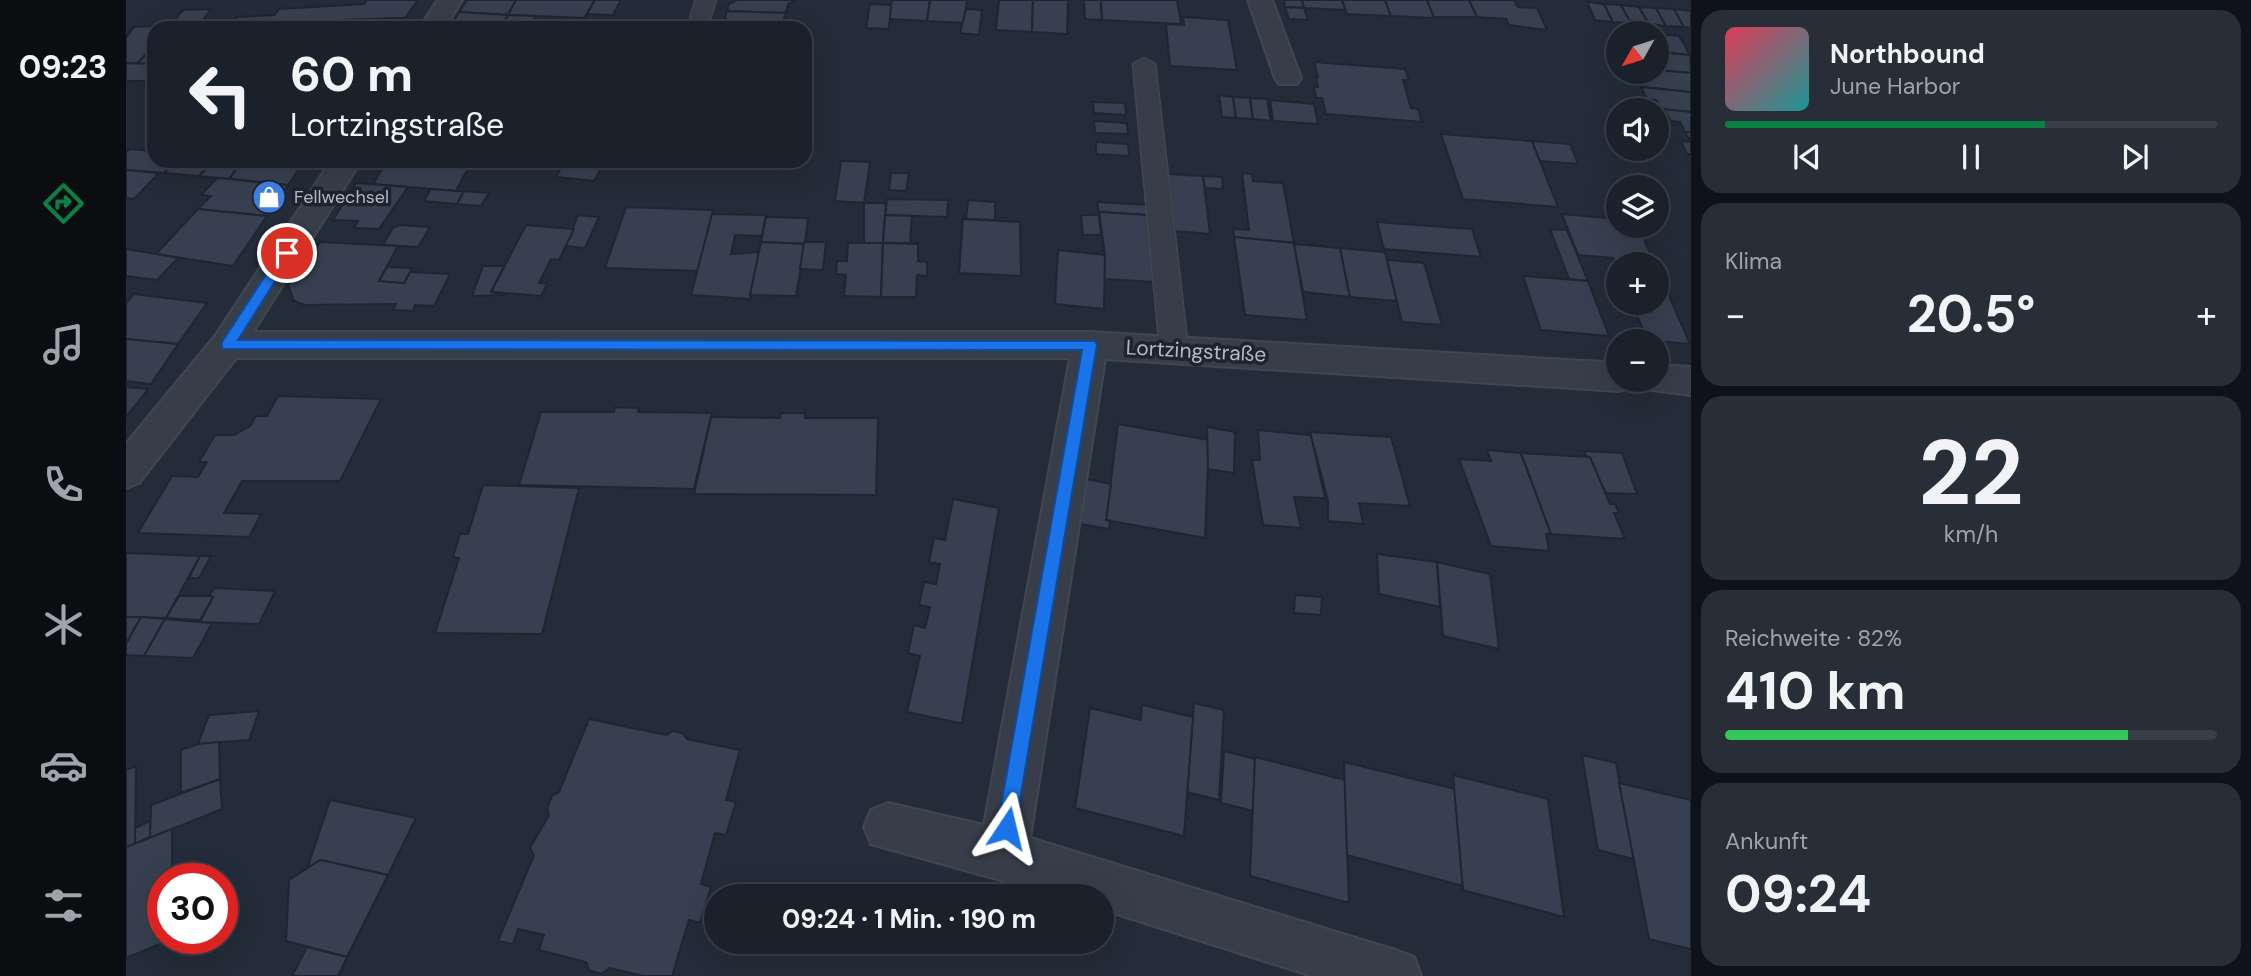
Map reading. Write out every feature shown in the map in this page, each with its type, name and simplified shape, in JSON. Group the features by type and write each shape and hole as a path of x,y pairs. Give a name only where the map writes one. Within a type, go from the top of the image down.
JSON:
{"street":[{"path":"436,21 450,0"},
{"path":"1260,0 1287,78"},
{"path":"126,472 227,345 341,168"},
{"name":"Lortzingstraße","path":"227,345 1090,345 1606,376"},
{"path":"1003,855 1090,345"},
{"path":"1669,380 1691,382"},
{"path":"888,827 1003,855 1395,976"}],"lane":[{"path":"699,21 706,0"},
{"path":"1144,64 1174,349"}],"building":[{"path":"367,0 418,0 405,18 234,21 237,17 274,15 279,9 364,4"},
{"path":"467,0 516,0 508,15 459,12"},
{"path":"516,0 595,0 584,18 508,15"},
{"path":"595,0 621,0 613,15 587,14"},
{"path":"737,0 796,0 788,4 786,13 727,11 729,4"},
{"path":"892,0 930,0 927,21 888,19"},
{"path":"930,0 967,0 964,23 927,21"},
{"path":"999,0 1033,0 1032,32 996,30"},
{"path":"1033,0 1068,0 1067,34 1032,32"},
{"path":"1084,0 1101,0 1102,20 1085,19"},
{"path":"1101,0 1177,0 1181,24 1102,20"},
{"path":"1284,0 1302,0 1304,8 1285,7"},
{"path":"1302,0 1342,0 1346,10 1304,8"},
{"path":"1342,0 1385,0 1391,16 1347,14"},
{"path":"1385,0 1427,0 1434,18 1391,16"},
{"path":"1427,0 1469,0 1477,17 1434,17"},
{"path":"1469,0 1514,0 1518,7 1537,8 1547,30 1509,25 1506,19 1477,17"},
{"path":"1587,2 1604,4 1612,21 1595,20"},
{"path":"870,4 891,5 889,29 866,28"},
{"path":"1604,4 1621,5 1630,21 1612,21"},
{"path":"1621,5 1639,7 1647,21 1630,21"},
{"path":"1285,7 1304,8 1308,20 1289,19"},
{"path":"1639,7 1656,8 1663,21 1647,21"},
{"path":"1656,8 1674,9 1684,27 1670,26 1670,21 1663,21"},
{"path":"211,9 202,21 174,21 183,10"},
{"path":"966,9 982,10 979,35 960,33"},
{"path":"1674,9 1691,11 1691,28 1684,27"},
{"path":"727,11 786,13 783,21 729,21 725,18"},
{"path":"459,12 508,15 504,21 453,21"},
{"path":"508,15 536,16 533,21 505,21"},
{"path":"1183,17 1228,20 1237,70 1170,66 1166,24 1184,25"},
{"path":"405,18 403,21 344,20"},
{"path":"147,26 147,53 137,64 126,63 126,38 134,27"},
{"path":"1670,35 1679,36 1690,55 1670,53"},
{"path":"147,53 147,64 137,64"},
{"path":"1670,53 1690,55 1691,73 1670,71"},
{"path":"1314,62 1405,69 1409,80 1403,80 1411,108 1418,109 1422,122 1326,114 1322,98 1316,98 1314,87 1318,87 1318,77"},
{"path":"126,63 147,64 147,81 126,81"},
{"path":"1670,71 1691,73 1691,92 1641,87 1640,84 1670,84"},
{"path":"1641,87 1691,92 1691,112 1669,110 1669,98 1646,98"},
{"path":"1219,95 1233,97 1236,118 1222,117"},
{"path":"1233,97 1250,98 1253,119 1236,118"},
{"path":"1250,98 1267,99 1271,121 1253,119"},
{"path":"1270,100 1314,104 1318,124 1273,121"},
{"path":"1093,102 1125,103 1126,115 1094,113"},
{"path":"1669,110 1691,112 1691,132 1685,132 1680,122 1671,121"},
{"path":"1094,121 1127,123 1128,134 1095,133"},
{"path":"1441,134 1532,141 1558,207 1463,199"},
{"path":"1532,141 1570,144 1578,164 1540,161"},
{"path":"1681,141 1691,142 1691,154 1687,154"},
{"path":"1096,142 1128,144 1129,156 1096,154"},
{"path":"130,149 147,150 147,168 169,168 164,173 126,170 126,152"},
{"path":"841,161 870,162 864,203 835,201"},
{"path":"169,168 206,168 199,176 164,173"},
{"path":"207,168 236,169 229,179 199,176"},
{"path":"237,168 300,168 288,185 229,179"},
{"path":"383,168 468,168 456,191 373,184"},
{"path":"561,168 601,168 594,181 556,177"},
{"path":"126,170 159,173 134,199 126,198"},
{"path":"891,173 909,173 906,191 889,190"},
{"path":"1242,173 1252,174 1253,181 1283,183 1294,243 1234,237 1233,229 1249,230"},
{"path":"1168,174 1203,176 1210,234 1175,231"},
{"path":"1203,176 1222,177 1223,189 1205,188"},
{"path":"217,178 288,185 267,216 198,209 211,196 201,195"},
{"path":"356,183 408,187 379,229 354,228 358,221 333,220"},
{"path":"431,189 464,191 457,204 424,201"},
{"path":"464,191 489,193 481,206 457,204"},
{"path":"887,199 948,200 947,217 885,215"},
{"path":"968,200 995,202 995,220 966,219"},
{"path":"1097,202 1147,205 1148,215 1099,212"},
{"path":"864,203 886,203 883,243 864,243"},
{"path":"626,207 713,210 698,271 605,268"},
{"path":"198,209 267,216 233,266 156,254"},
{"path":"1099,212 1148,215 1154,282 1104,279 1105,255"},
{"path":"712,214 766,215 762,236 735,235 731,254 759,252 750,299 691,295"},
{"path":"1562,214 1606,218 1606,238 1643,238 1650,252 1606,252 1606,257 1578,255"},
{"path":"578,215 599,217 585,248 565,246"},
{"path":"885,215 912,216 910,243 883,243"},
{"path":"1081,215 1099,215 1101,235 1083,235"},
{"path":"766,217 808,218 805,244 761,242"},
{"path":"963,219 1020,222 1021,276 959,273"},
{"path":"1377,222 1472,229 1481,257 1384,249"},
{"path":"399,225 430,227 418,247 383,245 393,228"},
{"path":"526,225 574,229 559,260 551,259 539,283 547,284 541,296 491,292"},
{"path":"1550,229 1567,230 1588,281 1569,279"},
{"path":"1234,237 1294,243 1307,320 1245,315"},
{"path":"320,242 398,246 379,281 404,283 410,272 450,274 434,306 415,305 413,311 393,310 396,304 304,305 294,301 288,285 293,276 300,277"},
{"path":"761,242 805,244 796,296 750,295"},
{"path":"804,242 826,242 823,270 800,269"},
{"path":"848,243 883,243 881,297 844,296 846,275 836,274 837,261 847,261"},
{"path":"883,243 918,244 918,261 927,262 927,276 917,275 916,297 881,297"},
{"path":"1294,244 1340,248 1350,297 1303,292"},
{"path":"1340,248 1385,252 1397,301 1350,297"},
{"path":"126,249 178,258 157,280 126,276"},
{"path":"1058,250 1105,255 1104,309 1055,304"},
{"path":"1387,260 1424,263 1442,325 1402,322"},
{"path":"483,266 504,266 491,292 506,295 472,296"},
{"path":"387,267 412,268 404,283 379,281"},
{"path":"1523,276 1588,281 1606,329 1606,336 1541,330"},
{"path":"134,294 207,303 178,344 126,339 126,303"},
{"path":"1669,296 1690,344 1669,342 1669,329 1643,329 1637,315 1669,315"},
{"path":"126,339 178,344 151,384 126,381"},
{"path":"126,387 148,389 126,417"},
{"path":"278,396 381,399 340,481 242,481 224,513 261,514 249,537 138,533 172,476 198,477 207,462 199,462 215,435 234,435 250,426 256,416 267,416"},
{"path":"615,407 639,408 638,412 712,413 694,489 519,485 541,412 614,412"},
{"path":"781,413 805,413 805,418 878,418 876,495 694,494 711,417 780,418"},
{"path":"1118,424 1209,440 1205,538 1106,520"},
{"path":"1207,427 1235,432 1234,473 1208,469"},
{"path":"1258,430 1311,435 1325,498 1294,497 1301,528 1263,525 1252,460 1260,460"},
{"path":"1310,432 1391,437 1410,506 1359,503 1363,524 1328,521 1328,501"},
{"path":"1487,450 1521,453 1551,534 1546,534 1549,551 1491,546 1459,459 1491,461"},
{"path":"1584,451 1622,453 1637,494 1606,493"},
{"path":"1521,453 1590,457 1610,504 1615,504 1619,513 1614,513 1625,539 1551,534"},
{"path":"1086,479 1111,484 1106,520 1110,521 1109,529 1080,524"},
{"path":"483,485 579,488 542,634 435,633 459,558 453,557 460,534 468,534"},
{"path":"953,499 999,508 962,723 907,712 920,656 908,653 914,625 925,628 930,607 919,605 924,582 936,584 940,564 929,562 934,538 945,540"},
{"path":"126,553 200,556 166,618 126,617"},
{"path":"1377,554 1437,562 1440,607 1379,594"},
{"path":"200,556 211,556 199,578 189,578"},
{"path":"1437,562 1490,574 1499,649 1443,636"},
{"path":"214,588 275,591 259,624 200,622 213,597 209,596"},
{"path":"1295,595 1322,597 1321,615 1294,613"},
{"path":"179,596 213,597 200,620 166,618"},
{"path":"126,617 141,617 126,644"},
{"path":"141,617 165,619 144,656 126,655 126,644"},
{"path":"165,619 212,623 193,658 144,656"},
{"path":"1194,703 1224,710 1219,800 1187,792"},
{"path":"1142,705 1193,717 1184,836 1075,808 1090,708 1141,720"},
{"path":"259,711 249,740 198,744 209,715"},
{"path":"589,719 666,735 673,731 683,733 687,739 740,750 726,800 736,802 726,835 715,833 701,884 704,885 704,910 700,923 689,920 672,976 643,976 610,968 601,974 589,970 586,962 539,950 544,935 518,929 513,944 498,941 534,855 530,848 549,815 547,808 552,796 559,792"},
{"path":"219,742 220,779 181,793 181,750 198,744"},
{"path":"1224,751 1255,759 1253,811 1221,803"},
{"path":"1582,755 1616,763 1634,859 1598,850"},
{"path":"1255,757 1345,780 1349,903 1250,876"},
{"path":"1344,762 1455,789 1463,886 1347,855"},
{"path":"136,766 135,844 126,847 126,770"},
{"path":"1453,775 1548,799 1564,917 1463,890"},
{"path":"220,779 222,809 150,838 151,805"},
{"path":"1619,783 1691,800 1691,949 1649,939"},
{"path":"330,800 416,818 388,875 320,860 307,869"},
{"path":"150,821 150,837 135,844 135,828"},
{"path":"172,829 172,863 147,863 147,949 126,958 126,847"},
{"path":"320,860 388,875 347,957 286,941 289,880"},
{"path":"307,947 347,957 338,976 292,976"}],"place":[{"name":"Fellwechsel","path":"269,197"}],"route":[{"path":"287,253 227,345 1090,345 1007,828"}]}
